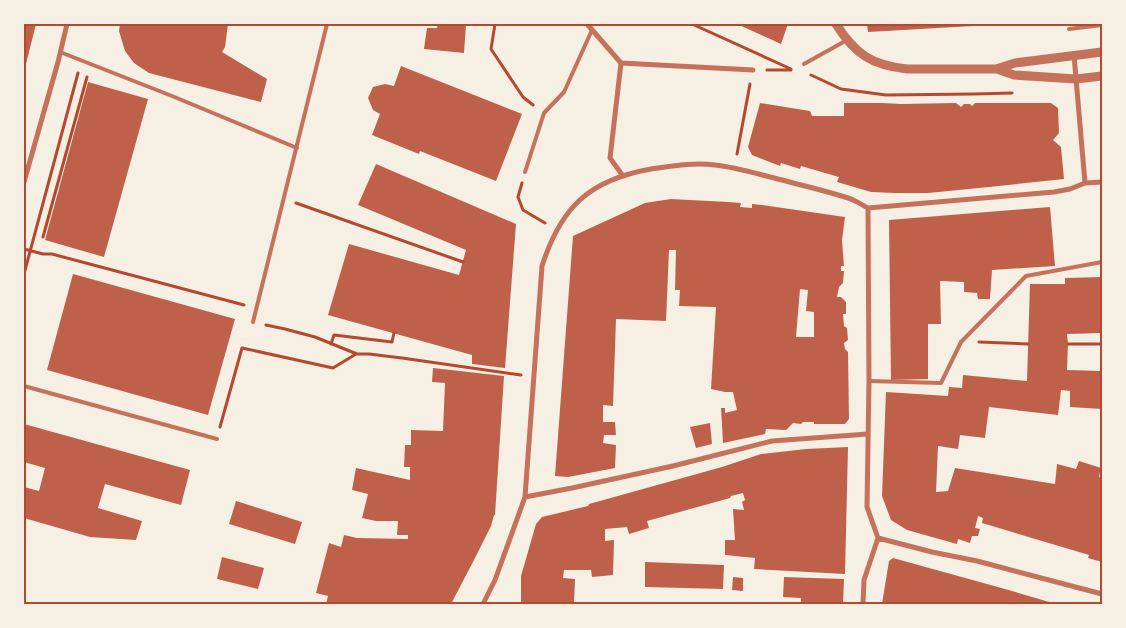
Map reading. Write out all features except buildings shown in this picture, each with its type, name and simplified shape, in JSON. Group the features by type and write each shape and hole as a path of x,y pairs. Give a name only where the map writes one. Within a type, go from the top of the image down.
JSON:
{"street":[{"path":"24,182 66,24"},
{"path":"587,24 621,63 753,70"},
{"path":"836,24 854,48 878,64 894,68 996,69 1014,75 1076,79 1102,76"},
{"path":"996,69 1015,63 1102,52"},
{"path":"1074,55 1085,183"},
{"path":"621,63 610,158 622,176"},
{"path":"483,604 496,580 526,497 542,266 549,245 563,218 573,206 600,186 622,176 671,165 715,165 850,198 868,208 1054,192 1070,189 1085,183 1102,182"},
{"path":"863,604 864,580 878,538 867,507 869,382 868,208"},
{"path":"526,497 673,466 772,441 868,434"},
{"path":"878,538 977,561 1102,594"}],"lane":[{"path":"254,322 327,24"},
{"path":"1068,29 1102,25"},
{"path":"525,172 544,113 564,92 592,30"},
{"path":"804,64 847,40"},
{"path":"60,52 297,148"},
{"path":"869,382 941,383 961,342 1026,276 1102,262"},
{"path":"24,386 217,439"}],"path":[{"path":"495,24 492,49 523,97 544,113"},
{"path":"692,24 794,70 753,70 734,169"},
{"path":"24,274 81,60"},
{"path":"43,237 90,64"},
{"path":"807,73 840,89 886,95 1021,92"},
{"path":"54,159 63,162"},
{"path":"518,197 523,210 557,229"},
{"path":"285,199 463,262"},
{"path":"24,249 43,254 52,254 257,308"},
{"path":"254,322 316,337 357,354 402,358 534,376"},
{"path":"331,344 334,334 392,342 394,334"},
{"path":"961,342 1028,344"},
{"path":"1068,344 1102,344"},
{"path":"217,439 242,348 333,368 357,354"}]}
